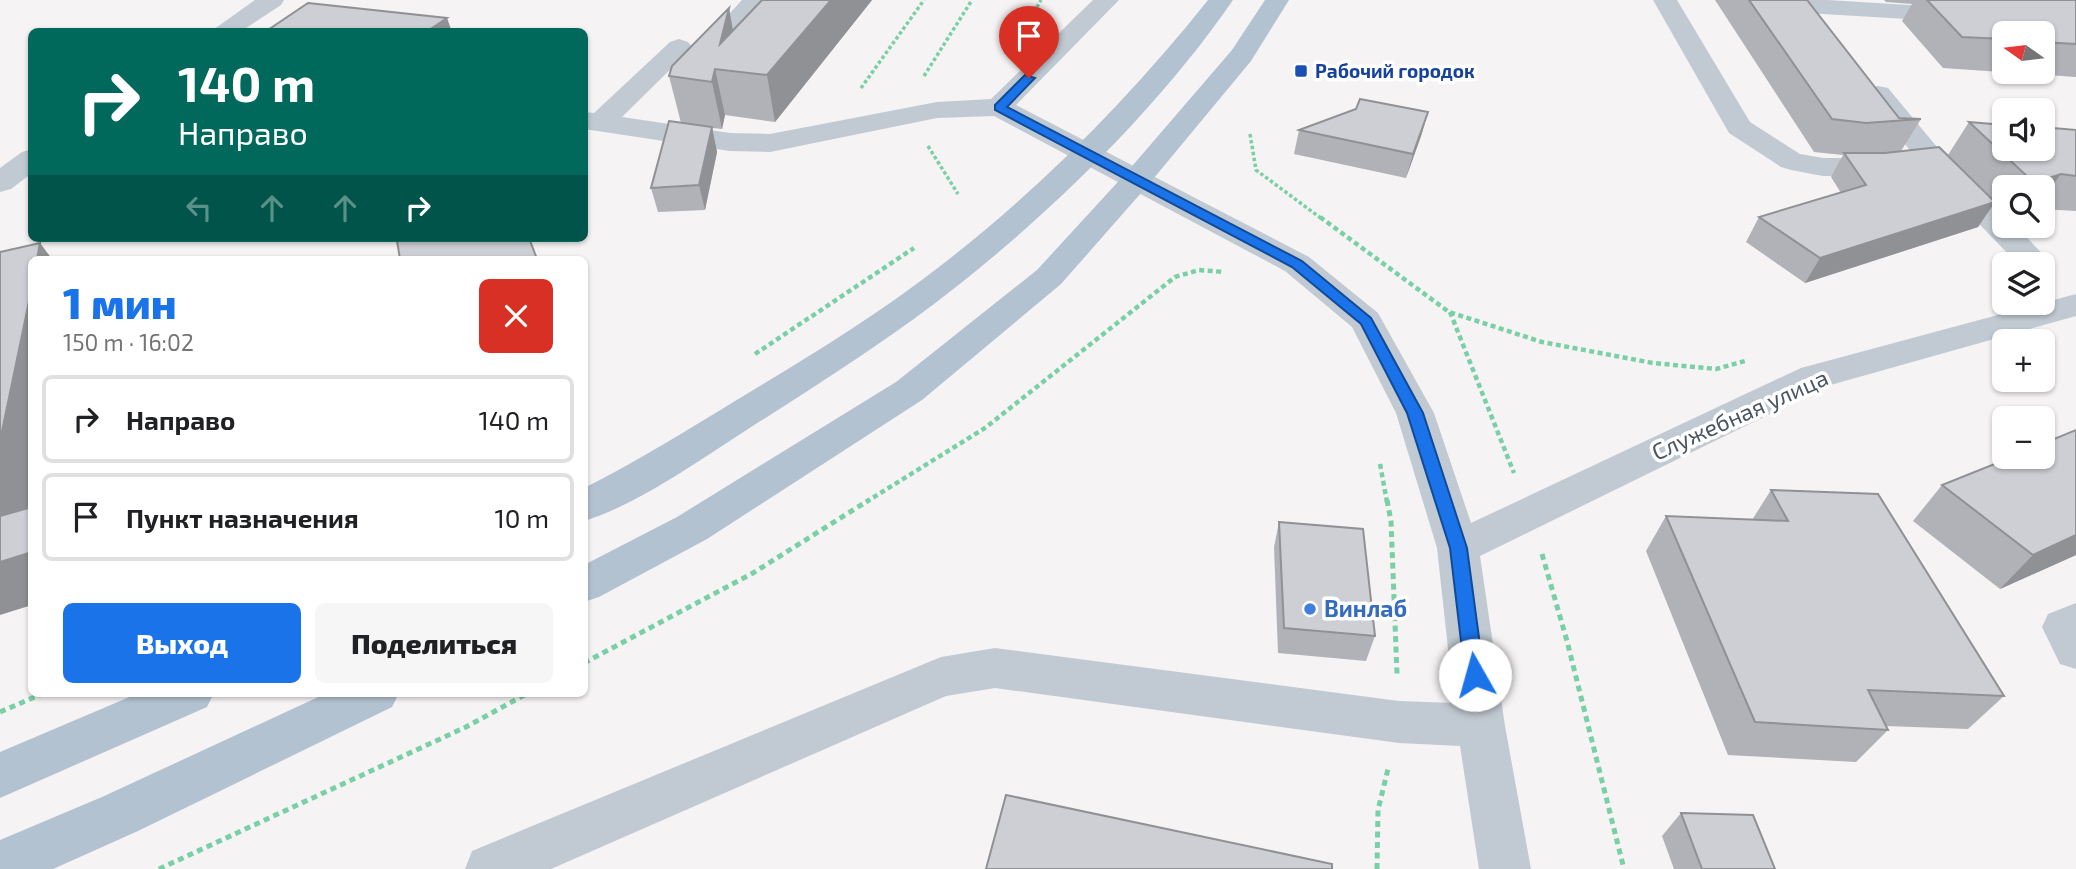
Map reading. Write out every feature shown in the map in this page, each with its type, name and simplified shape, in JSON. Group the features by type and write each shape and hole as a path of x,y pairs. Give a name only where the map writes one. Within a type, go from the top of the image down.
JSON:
{"main road":[{"path":"588,504 639,478 841,354 979,252 1088,152 1188,43 1221,0"},
{"path":"588,583 692,528 909,391 1049,277 1138,178 1242,55 1277,0"},
{"path":"0,775 181,697"},
{"path":"0,866 120,814 366,697"}],"street":[{"path":"228,28 272,0"},
{"path":"729,28 755,0"},
{"path":"999,107 1107,0"},
{"path":"1665,0 1739,127 1761,144 1791,161 1823,167 1889,167 1933,159"},
{"path":"1803,3 1982,16"},
{"path":"1803,3 1831,37"},
{"path":"592,122 679,47"},
{"path":"1865,78 1933,159 2024,252"},
{"path":"592,122 730,142 770,143 937,110 999,107 1297,264 1366,321 1415,413 1458,548 1481,726 1505,869"},
{"path":"0,183 28,161"},
{"path":"2055,284 2076,305"},
{"name":"Служебная улица","path":"1458,548 1814,377 2076,305"},
{"path":"2076,621 2064,627 2076,650"},
{"path":"491,869 942,677 995,668 1399,722 1481,726"}],"path":[{"path":"1250,134 1256,170 1449,312 1542,342 1653,363 1716,369 1755,358"},
{"path":"752,356 923,242"},
{"path":"588,661 753,572 985,428 1175,277 1191,270 1210,268 1232,274"},
{"path":"1377,869 1378,810 1399,722 1391,520 1379,460"},
{"path":"1567,641 1624,869"},
{"path":"0,712 35,697"},
{"path":"159,869 466,726 520,697"}],"building":[{"path":"762,0 831,0 767,75 715,69 712,82 669,76 672,66 729,8 720,44"},
{"path":"1749,0 1807,0 1899,118 1921,119 1866,123 1832,119"},
{"path":"1927,0 2076,0 2076,44 2055,43 2055,21 1992,21 1992,38 1962,37"},
{"path":"308,3 447,18 432,28 271,28"},
{"path":"1360,99 1428,112 1413,154 1299,130 1356,109"},
{"path":"669,121 712,127 699,185 651,188"},
{"path":"1969,122 1992,124 1992,143"},
{"path":"2055,128 2076,130 2076,176 2026,175 2011,161 2055,161"},
{"path":"1939,147 1992,199 1992,203 1820,258 1759,217 1866,185 1844,153 1885,153"},
{"path":"397,242 531,242 536,256 400,256"},
{"path":"40,243 38,256 28,256 28,306 0,441 0,252"},
{"path":"2076,430 2076,535 2033,555 1942,485 1992,465 1992,469 2055,469 2055,439"},
{"path":"1771,490 1878,494 2004,696 1868,690 1888,730 1755,722 1666,516 1788,521"},
{"path":"28,508 28,553 0,562 0,516"},
{"path":"1279,522 1363,529 1375,636 1284,628"},
{"path":"1006,795 1332,864 1332,869 986,869"},
{"path":"1681,813 1753,815 1775,869 1702,869"}],"place":[{"name":"Рабочий городок","path":"1301,71"},
{"name":"Винлаб","path":"1310,609"}],"route":[{"path":"1029,78 999,107 1297,264 1366,321 1415,413 1458,548 1475,675"}]}
